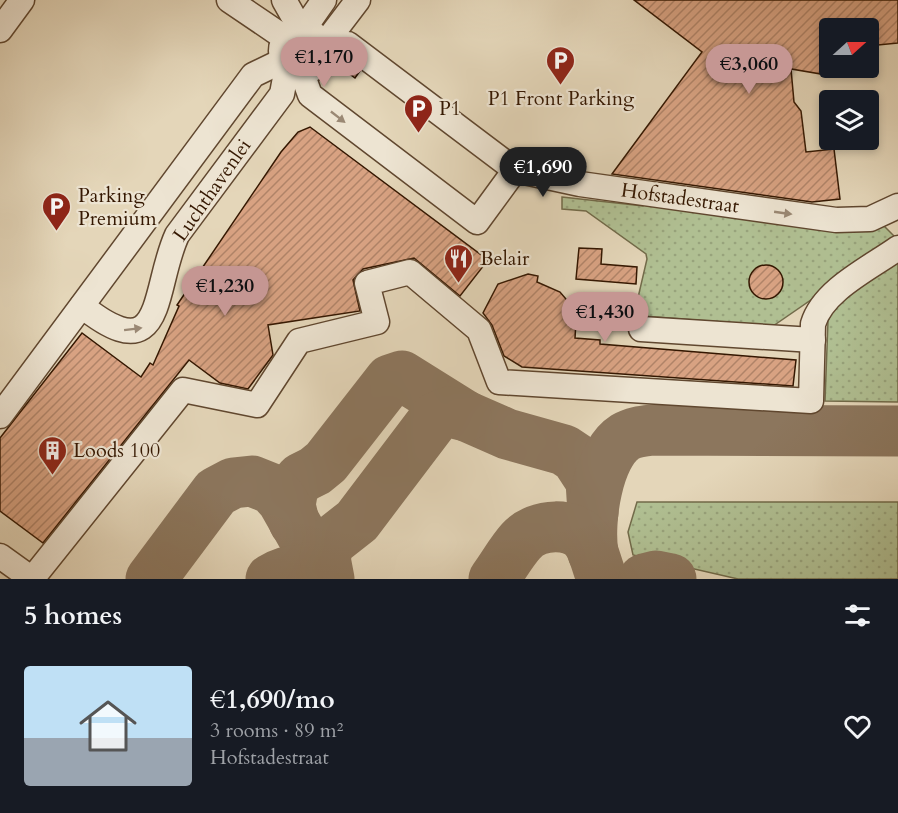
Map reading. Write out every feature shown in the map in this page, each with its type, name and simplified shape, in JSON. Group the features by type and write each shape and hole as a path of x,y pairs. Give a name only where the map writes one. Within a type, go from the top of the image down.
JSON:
{"street":[{"path":"0,30 22,0"},
{"path":"229,0 293,50 320,64 323,47 358,0"},
{"path":"284,0 293,50 310,95 477,222 515,170"},
{"name":"Luchthavenlei","path":"82,306 112,327 130,331 144,327 158,303 168,255 177,235 282,94 293,50 324,0"},
{"path":"293,50 315,34 323,47"},
{"name":"Hofstadestraat","path":"323,47 348,44 515,170 580,184 739,201 855,221 870,219 898,206"},
{"name":"Luchthavenlei","path":"0,416 253,75 293,50"},
{"path":"0,556 32,579 183,390 257,405 299,341 377,322 367,283 410,272 479,330 499,382 811,401 813,340 817,313 825,303 898,248"},
{"path":"641,329 813,340"}],"green space":[{"path":"303,39 308,40 314,46 314,56 308,62 303,63 298,62 292,56 291,51 292,46 298,40"},
{"path":"562,197 643,206 644,200 881,223 898,240 773,326 617,314 617,301 637,302 647,259 646,254 586,211 562,209"},
{"path":"898,256 898,402 825,401 828,321 836,302"},
{"path":"637,502 898,502 898,579 738,579 633,555 628,532"}],"building":[{"path":"634,0 898,0 898,43 879,45 879,18 819,18 819,74 791,69 794,102 801,111 806,152 834,150 840,199 812,202 612,174 702,52"},
{"path":"348,62 360,71 355,78 343,69"},
{"path":"310,127 488,260 460,296 414,258 363,269 353,280 360,311 268,325 273,355 248,389 220,383 189,360 43,543 0,511 0,438 82,333 141,377 150,363 153,365 179,306 177,305 281,152 298,132"},
{"path":"579,248 602,249 601,264 637,267 636,284 576,279"},
{"path":"766,265 778,270 783,282 778,294 766,299 754,294 749,282 754,270"},
{"path":"528,274 538,276 537,282 560,292 572,306 576,322 575,338 600,340 600,344 796,360 793,386 522,367 504,356 492,325 483,313 498,284"}],"taxiway":[{"path":"294,522 290,505 293,488 301,478 326,462 390,380 402,376 466,416 507,434 564,450 576,458 591,481 593,513"},
{"path":"329,579 325,558 329,543 357,521 435,418 449,412 466,416"},
{"path":"593,553 592,524 601,473 615,446 631,434 652,430 898,431"},
{"path":"151,579 216,492 233,483 252,481 272,489 282,500 327,579"},
{"path":"494,579 517,545 528,535 555,527 574,530 582,535 590,546 600,573"},
{"path":"271,579 298,570 312,572 325,579"},
{"path":"644,579 656,576 671,579"}],"place":[{"name":"P1 Front Parking","path":"561,86"},
{"name":"P1","path":"418,134"},
{"name":"Parking Premium","path":"57,232"},
{"name":"Belair","path":"459,284"},
{"name":"Loods 100","path":"52,476"}]}
